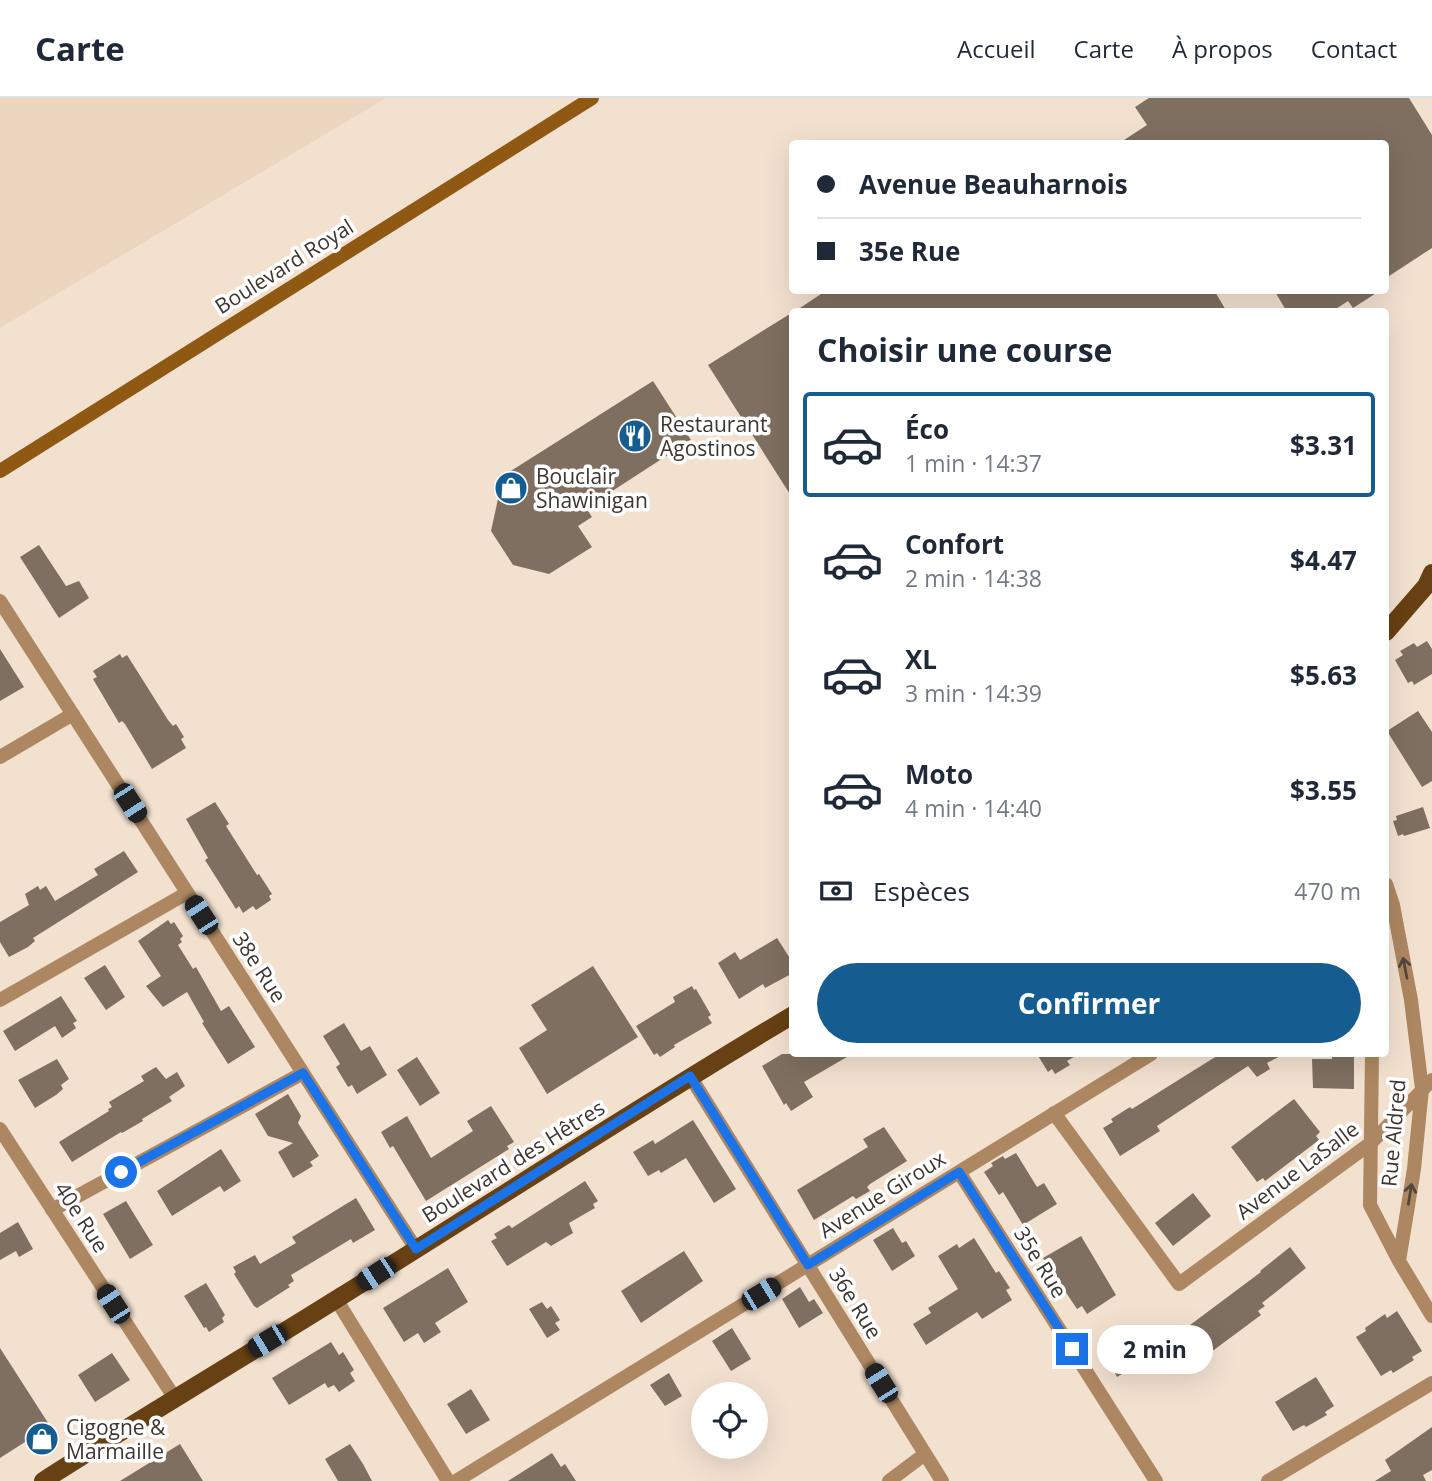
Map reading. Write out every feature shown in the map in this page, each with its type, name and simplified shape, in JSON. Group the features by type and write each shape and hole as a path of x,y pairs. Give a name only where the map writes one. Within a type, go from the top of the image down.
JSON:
{"main road":[{"path":"1389,629 1430,584"},
{"name":"Boulevard des Hêtres","path":"44,1481 174,1397 336,1299 690,1076 789,1017"}],"street":[{"name":"Boulevard Royal","path":"0,471 592,98"},
{"name":"38e Rue","path":"0,601 416,1249"},
{"path":"0,757 73,714"},
{"path":"0,1000 187,892"},
{"name":"Rue Aldred","path":"1389,907 1427,1084 1399,1261"},
{"name":"Avenue Giroux","path":"456,1481 1146,1057"},
{"name":"Rue Aldred","path":"1372,1057 1370,1205 1432,1316"},
{"path":"52,1210 303,1073"},
{"name":"36e Rue","path":"690,1076 942,1481"},
{"name":"Avenue LaSalle","path":"1054,1113 1180,1284 1371,1143 1427,1084"},
{"name":"40e Rue","path":"0,1129 174,1397"},
{"name":"35e Rue","path":"959,1172 1156,1481"},
{"path":"336,1299 448,1481"},
{"path":"1268,1481 1432,1383"},
{"path":"889,1481 925,1454"}],"shaded area":[{"path":"0,98 386,98 0,328"}],"building":[{"path":"1149,98 1409,98 1432,135 1432,248 1389,276 1389,140 1124,140 1147,125 1135,107"},
{"path":"821,294 1216,294 1225,308 800,308"},
{"path":"1276,294 1375,294 1353,308 1348,301 1337,308 1285,308"},
{"path":"789,314 789,493 708,365"},
{"path":"653,381 691,440 586,508 592,517 578,526 592,547 549,574 513,565 491,531 503,476"},
{"path":"39,545 66,586 79,581 89,598 59,618 20,557"},
{"path":"1427,641 1432,649 1432,674 1414,685 1412,681 1408,683 1395,660 1403,655 1400,651 1414,643 1417,647"},
{"path":"0,649 24,687 0,701"},
{"path":"120,654 122,658 127,655 168,720 173,726 176,724 184,737 181,739 186,748 152,769 125,724 122,721 119,723 93,679 97,677 93,671"},
{"path":"1418,711 1432,732 1432,781 1422,787 1389,734 1389,730"},
{"path":"215,802 229,824 226,826 272,894 269,896 271,900 256,910 253,906 243,913 239,906 236,909 205,860 208,858 186,819"},
{"path":"1423,807 1430,828 1398,836 1393,821 1397,820 1396,816"},
{"path":"124,851 138,872 33,938 35,941 28,947 9,957 0,942 0,922 29,905 25,894 38,886 40,890 46,886 55,901 98,875 94,869"},
{"path":"168,920 171,924 174,922 183,936 178,945 193,969 196,967 221,1011 229,1006 255,1047 228,1064 202,1023 204,1022 187,992 163,1007 146,986 161,976 138,941"},
{"path":"777,938 789,957 789,975 765,988 763,984 739,999 718,963 735,952 740,960"},
{"path":"105,965 125,997 106,1010 84,978"},
{"path":"593,966 638,1037 547,1094 519,1048 547,1030 531,1005"},
{"path":"692,986 711,1015 708,1017 712,1023 674,1045 675,1047 660,1057 657,1053 654,1055 636,1026 675,1002 673,997"},
{"path":"61,996 77,1021 73,1023 76,1028 62,1038 55,1026 15,1051 3,1031"},
{"path":"344,1023 361,1051 370,1046 387,1075 357,1094 352,1085 348,1087 336,1067 340,1064 323,1036"},
{"path":"782,1054 789,1054 789,1057 847,1057 804,1082 813,1097 791,1111 786,1103 784,1105 762,1066"},
{"path":"417,1057 440,1093 420,1106 397,1070"},
{"path":"1039,1057 1074,1057 1067,1061 1070,1065 1055,1074 1052,1069 1048,1072"},
{"path":"1215,1057 1278,1057 1267,1063 1270,1069 1257,1077 1248,1066 1157,1126 1160,1131 1120,1156 1103,1128 1113,1122 1111,1119 1130,1107 1132,1109"},
{"path":"1354,1057 1354,1089 1313,1088 1312,1059"},
{"path":"57,1059 69,1079 61,1085 63,1089 56,1095 35,1108 18,1080"},
{"path":"156,1067 166,1079 177,1072 185,1086 169,1097 172,1101 142,1119 143,1121 72,1162 59,1142 109,1111 112,1107 109,1102 144,1081 141,1076"},
{"path":"288,1094 301,1116 298,1123 319,1156 310,1162 313,1166 293,1178 278,1152 293,1143 268,1136 255,1114"},
{"path":"1294,1099 1320,1132 1316,1136 1319,1140 1265,1181 1263,1178 1257,1182 1231,1147"},
{"path":"491,1106 514,1142 507,1146 509,1149 426,1201 393,1146 390,1148 381,1132 407,1116 431,1158 473,1131 467,1121"},
{"path":"693,1120 736,1189 714,1203 686,1158 661,1173 659,1170 648,1176 633,1152 653,1140 655,1144"},
{"path":"884,1127 907,1161 870,1184 867,1187 870,1191 856,1199 853,1196 814,1220 797,1190 868,1147 863,1139"},
{"path":"221,1149 241,1181 224,1192 220,1186 172,1216 157,1191"},
{"path":"1016,1153 1037,1187 1044,1183 1057,1204 1023,1225 1003,1192 999,1195 984,1172 993,1166 991,1163"},
{"path":"585,1181 598,1201 593,1204 595,1208 569,1223 573,1233 551,1246 546,1242 507,1266 491,1241 497,1238 494,1234 509,1225 512,1228"},
{"path":"1193,1193 1211,1216 1173,1246 1155,1223"},
{"path":"356,1198 375,1230 353,1243 351,1239 291,1275 294,1281 288,1285 290,1287 257,1308 254,1306 234,1274 236,1272 233,1267 255,1255 260,1264 296,1243 292,1237"},
{"path":"126,1201 153,1245 130,1259 103,1214"},
{"path":"18,1222 33,1249 19,1257 16,1251 0,1260 0,1233"},
{"path":"893,1228 902,1243 906,1241 915,1256 892,1271 873,1240"},
{"path":"1081,1236 1116,1295 1087,1314 1082,1306 1077,1309 1043,1258"},
{"path":"974,1238 996,1273 999,1271 1010,1288 1006,1290 1012,1300 982,1319 977,1312 926,1345 913,1324 931,1313 928,1308 958,1289 938,1256 957,1244 959,1248"},
{"path":"1290,1247 1306,1268 1262,1303 1265,1306 1258,1311 1261,1315 1203,1358 1182,1331"},
{"path":"684,1251 703,1281 641,1323 621,1291"},
{"path":"448,1268 468,1302 435,1323 441,1332 424,1343 418,1333 404,1342 383,1308"},
{"path":"206,1283 225,1315 222,1318 224,1322 209,1332 184,1296"},
{"path":"800,1287 809,1302 814,1299 823,1313 799,1328 782,1299"},
{"path":"542,1302 547,1309 551,1306 560,1320 555,1323 560,1330 547,1338 529,1309"},
{"path":"1397,1311 1422,1351 1412,1357 1414,1360 1393,1373 1391,1370 1381,1376 1356,1337 1385,1314 1387,1318"},
{"path":"732,1328 751,1359 731,1371 712,1341"},
{"path":"1130,1337 1144,1361 1117,1377 1103,1352"},
{"path":"331,1342 339,1355 343,1352 354,1370 350,1373 355,1381 339,1392 334,1385 328,1388 325,1383 289,1405 272,1378"},
{"path":"0,1348 50,1426 0,1458"},
{"path":"112,1353 130,1380 95,1402 78,1375"},
{"path":"669,1373 682,1396 665,1406 650,1385"},
{"path":"1316,1377 1334,1406 1325,1412 1327,1415 1293,1431 1275,1402"},
{"path":"471,1389 490,1420 466,1434 447,1404"},
{"path":"1432,1427 1432,1470 1423,1475 1426,1481 1375,1481 1391,1471 1385,1460"},
{"path":"180,1444 203,1481 120,1481"},
{"path":"350,1444 372,1481 338,1481 325,1459"},
{"path":"552,1453 561,1467 565,1464 576,1481 508,1481"}],"place":[{"name":"Restaurant Agostinos","path":"635,436"},
{"name":"Bouclair Shawinigan","path":"511,488"},
{"name":"Cigogne & Marmaille","path":"42,1439"}],"route":[{"path":"121,1172 303,1073 416,1249 690,1076 808,1265 959,1172 1072,1349"}]}
